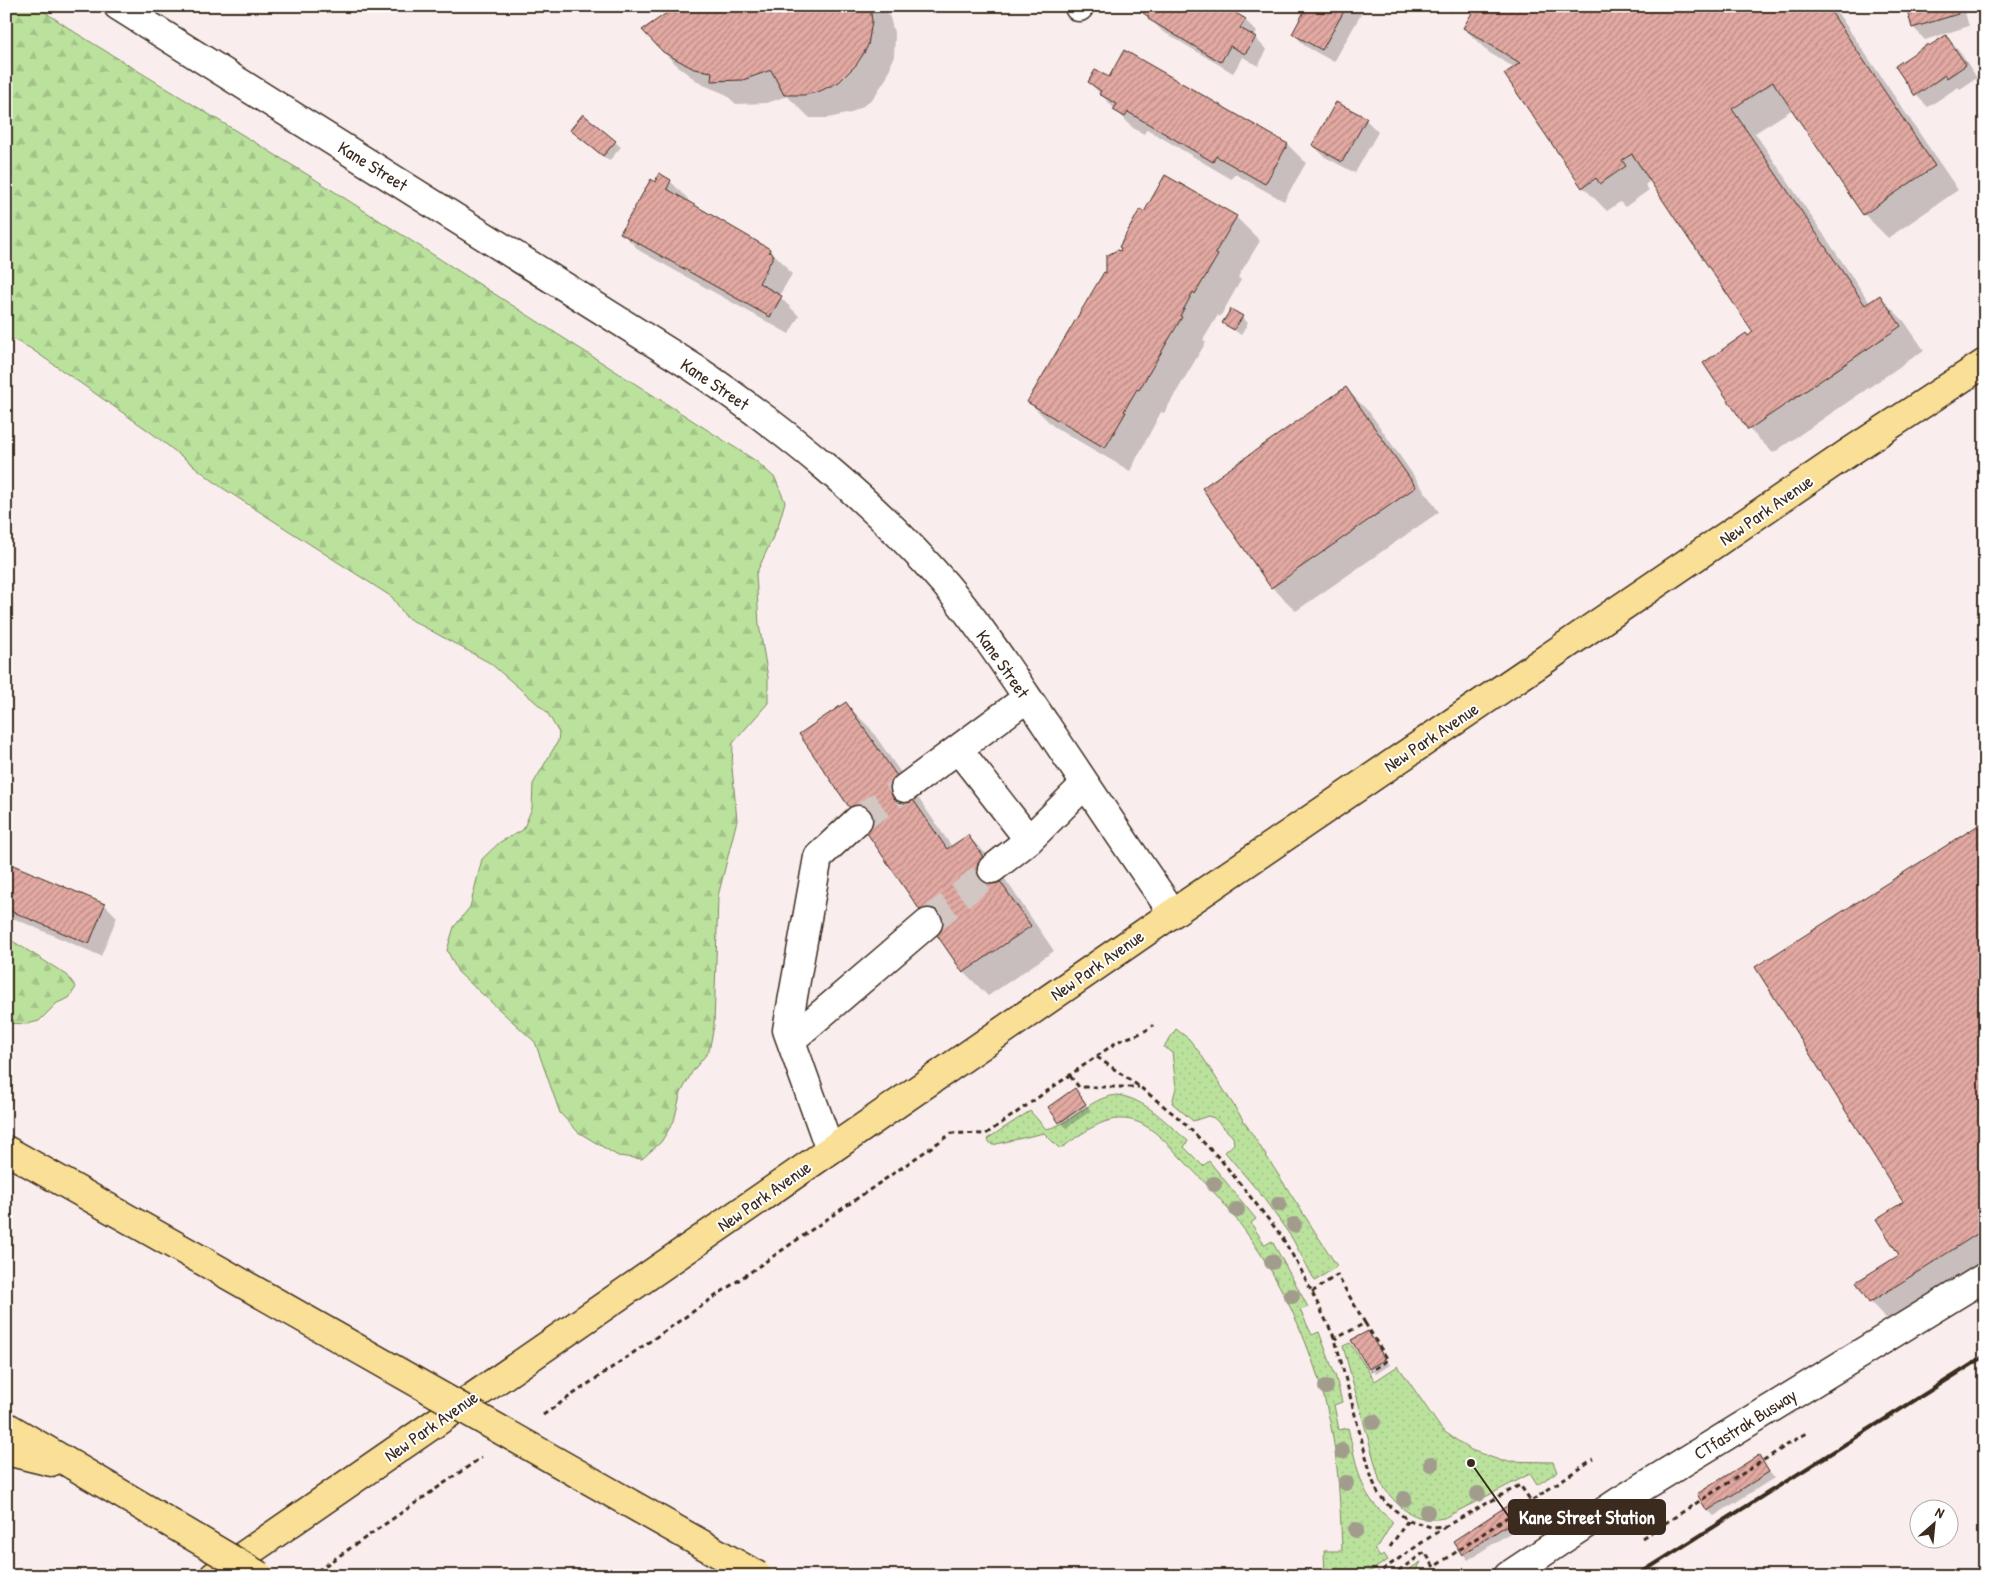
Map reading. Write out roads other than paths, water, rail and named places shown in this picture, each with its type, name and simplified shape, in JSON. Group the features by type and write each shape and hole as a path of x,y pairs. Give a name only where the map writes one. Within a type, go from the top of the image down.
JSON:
{"main road":[{"name":"New Park Avenue","path":"214,1576 1173,913 1848,453 1985,363"},
{"path":"6,1150 758,1576"},
{"path":"6,1426 260,1576"},
{"path":"6,1451 74,1466"}],"street":[{"name":"Kane Street","path":"118,6 694,368 746,404 801,446 900,535 945,585 999,656 1173,913"},
{"path":"905,788 1027,698"},
{"path":"958,749 1029,840"},
{"path":"992,869 1029,840 1085,784"},
{"path":"830,1150 787,1030 818,857 858,820"},
{"path":"791,1040 928,923"},
{"name":"CTfastrak Busway","path":"1508,1576 1620,1501 1985,1277"}],"tunnel":[{"path":"858,820 905,788"},
{"path":"928,923 992,869"}],"railway":[{"path":"1636,1576 1985,1356"}],"place":[{"name":"Kane Street Station","path":"1471,1463"}]}
